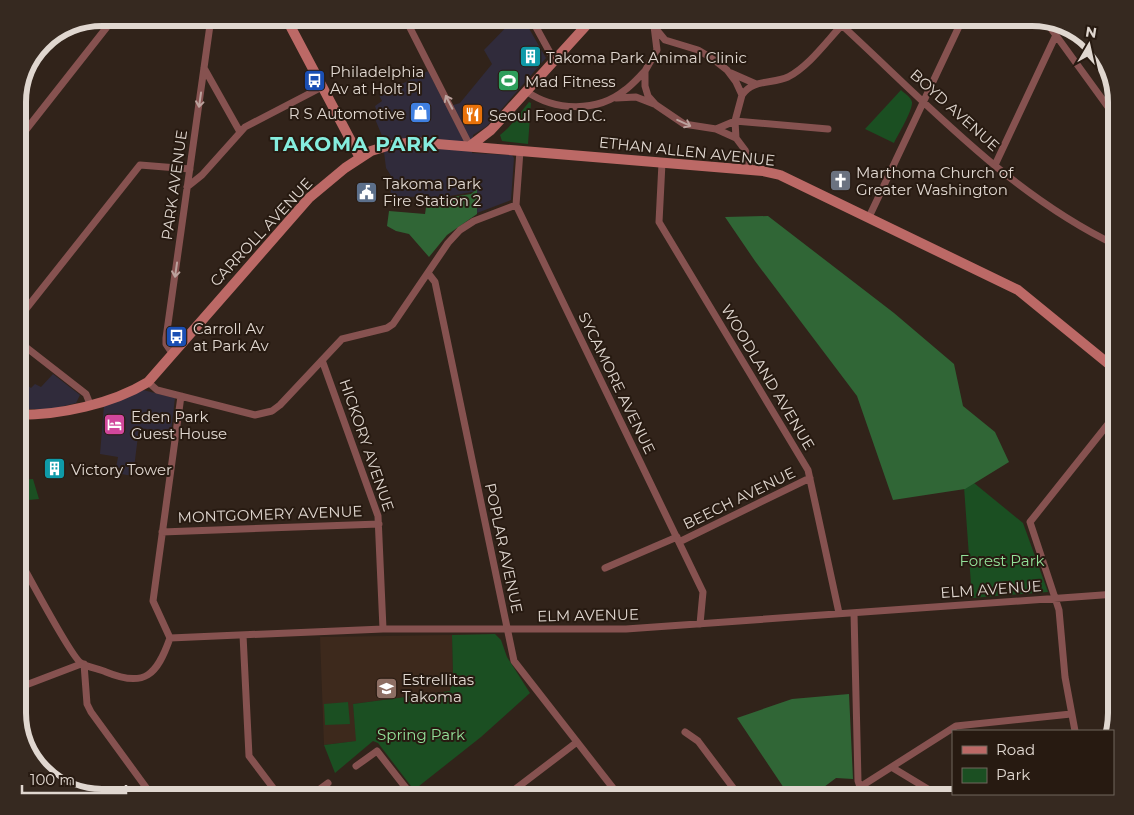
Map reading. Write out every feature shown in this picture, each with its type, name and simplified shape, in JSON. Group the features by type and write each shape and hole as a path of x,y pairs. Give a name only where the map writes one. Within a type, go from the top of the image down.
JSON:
{"main road":[{"path":"290,26 360,158"},
{"path":"470,146 491,130 586,26"},
{"name":"CARROLL AVENUE","path":"26,415 52,414 90,404 136,389 148,382 309,198 371,151 387,146 413,142 470,146"},
{"name":"ETHAN ALLEN AVENUE","path":"470,146 749,170 780,175 1018,290 1108,363"}],"street":[{"path":"26,130 108,26"},
{"name":"PARK AVENUE","path":"172,353 166,344 166,338 210,26"},
{"path":"409,26 470,146"},
{"path":"535,26 554,60"},
{"path":"736,138 736,119 742,96 756,84 788,77 810,60 841,26"},
{"name":"BOYD AVENUE","path":"843,26 995,165 1032,194 1108,242"},
{"path":"869,217 959,26"},
{"path":"656,28 665,40 698,50 727,70 756,84"},
{"path":"526,91 539,100 552,104 574,106 592,106 613,98 624,91 645,71 657,50 656,28"},
{"path":"1052,29 1108,107"},
{"path":"995,165 1056,35"},
{"path":"657,50 666,46 680,46"},
{"path":"204,68 240,132"},
{"path":"727,70 736,82 742,96"},
{"path":"645,71 645,86 648,96 656,105"},
{"path":"188,187 202,175 245,127 322,86"},
{"path":"613,98 636,97 656,105 684,124 716,130 736,138 749,159 749,170"},
{"path":"716,130 736,119 828,129"},
{"path":"148,382 157,390 255,415 272,411 342,340 387,328 393,324 448,242 460,230 474,221 516,205 520,151"},
{"name":"WOODLAND AVENUE","path":"662,163 659,222 803,462 810,478 839,613"},
{"path":"26,309 136,168 146,164 190,169"},
{"name":"SYCAMORE AVENUE","path":"516,205 703,592 700,624"},
{"name":"POPLAR AVENUE","path":"428,273 435,282 517,666 613,789"},
{"path":"26,347 86,394 90,404"},
{"name":"HICKORY AVENUE","path":"322,360 378,516 383,630"},
{"path":"26,685 83,664 116,676 144,679 152,673 162,660 170,638 153,600 181,396"},
{"path":"1075,730 1056,599 1030,522 1108,424"},
{"name":"BEECH AVENUE","path":"605,568 678,540 810,478"},
{"name":"MONTGOMERY AVENUE","path":"162,532 379,524"},
{"path":"26,570 83,664 87,704 91,712 147,789"},
{"name":"ELM AVENUE","path":"170,638 383,630 626,629 1108,595"},
{"path":"854,613 858,781 860,787 952,730"},
{"path":"243,635 249,756 273,789"},
{"path":"952,730 963,723 1071,714"},
{"path":"685,732 698,741 733,789"},
{"path":"517,789 577,742"},
{"path":"356,766 377,750 406,789"},
{"path":"893,768 927,789"},
{"path":"320,789 328,783"}],"shaded area":[{"path":"507,26 528,26 546,58 487,126 473,135 472,153 512,155 514,158 511,200 477,213 478,194 472,192 427,200 420,197 390,196 393,179 386,168 382,136 373,114 377,112 375,106 382,101 379,95 428,71 447,107 460,103 492,64 484,50"},
{"path":"53,374 80,395 76,403 52,409 26,409 26,384 31,388 35,384 41,387"},
{"path":"143,390 175,398 171,432 139,428 133,476 115,473 118,457 100,454 104,405"},
{"name":"Estrellitas Takoma","path":"452,635 453,675 450,691 353,704 357,741 324,745 320,637"}],"green space":[{"path":"901,90 910,98 912,106 894,143 865,129"},
{"path":"529,102 531,103 528,144 502,141 500,135 512,124"},
{"path":"477,189 477,214 447,235 429,257 409,234 396,231 387,226 389,211 425,214 427,201 471,194"},
{"path":"768,216 894,313 954,364 963,406 995,432 1009,462 965,489 893,500 857,396 755,261 725,217"},
{"path":"26,479 33,479 39,499 26,500"},
{"name":"Forest Park","path":"974,483 1023,523 1048,592 972,598 964,487"},
{"name":"Spring Park","path":"495,634 501,640 507,657 530,693 481,737 415,789 413,789 378,743 373,741 335,773 324,745 356,741 353,704 450,691 453,675 452,635"},
{"path":"849,694 853,779 836,778 824,789 785,789 737,718 792,699"},
{"path":"348,702 350,724 325,725 324,704"}],"place":[{"name":"Takoma Park Animal Clinic","path":"530,57"},
{"name":"Philadelphia Av at Holt Pl","path":"314,80"},
{"name":"Mad Fitness","path":"509,81"},
{"name":"R S Automotive","path":"421,113"},
{"name":"Seoul Food D.C.","path":"473,115"},
{"name":"Marthoma Church of Greater Washington","path":"840,181"},
{"name":"Takoma Park Fire Station 2","path":"367,192"},
{"name":"Carroll Av at Park Av","path":"177,337"},
{"name":"Eden Park Guest House","path":"115,425"},
{"name":"Victory Tower","path":"55,469"},
{"name":"Estrellitas Takoma","path":"386,688"}],"district":[{"name":"TAKOMA PARK","path":"354,144"}]}
